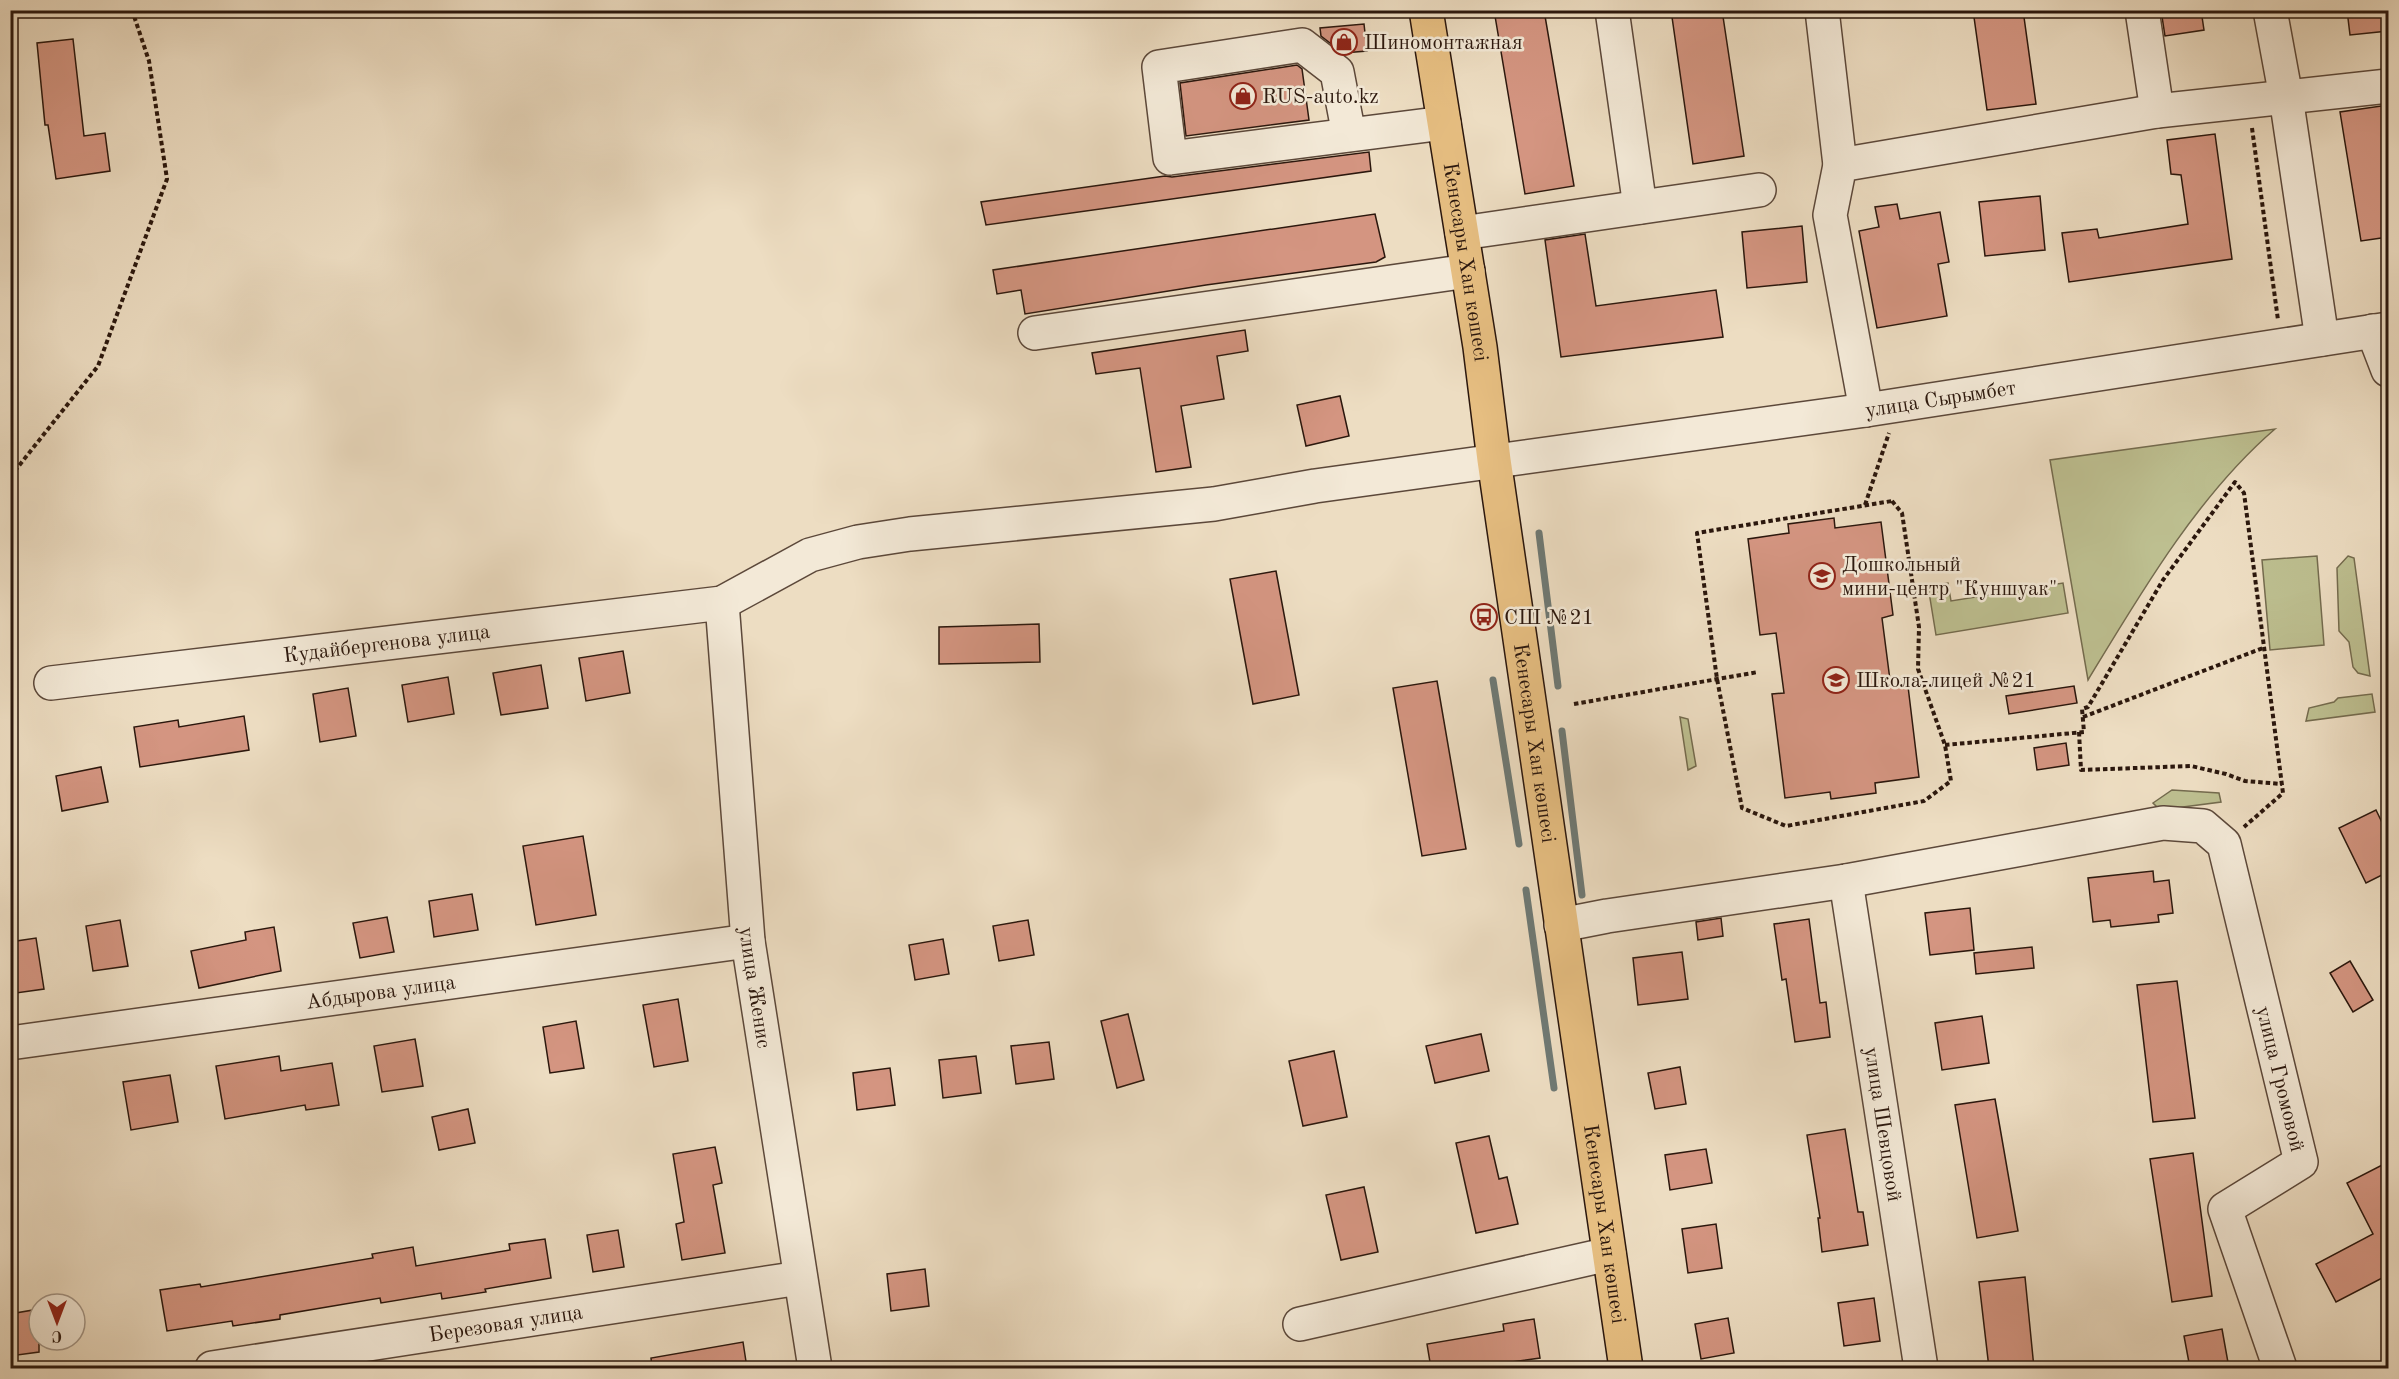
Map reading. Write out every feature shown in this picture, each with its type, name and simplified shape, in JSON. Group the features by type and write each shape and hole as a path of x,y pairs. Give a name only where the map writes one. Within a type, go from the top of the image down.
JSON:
{"main road":[{"name":"Кенесары Хан көшесі","path":"1426,10 1480,347 1494,460 1626,1368"}],"street":[{"path":"1612,10 1640,207"},
{"path":"1822,10 1840,165 1830,215 1879,417"},
{"path":"2142,10 2157,111"},
{"path":"2270,10 2286,97 2322,339"},
{"path":"1349,135 1337,72 1302,45 1159,67 1170,158 1444,123"},
{"path":"1840,165 2157,111 2388,86"},
{"path":"1462,233 1759,190"},
{"path":"1035,333 1468,271"},
{"path":"2381,330 2388,370"},
{"name":"улица Сырымбет","path":"722,603 810,555 858,542 910,534 1214,504 1315,486 1494,460 1879,417 2281,345 2381,330"},
{"name":"Кудайбергенова улица","path":"51,683 722,603"},
{"name":"улица Женис","path":"722,603 748,941 815,1368"},
{"path":"1561,925 1606,916 1846,881 2163,823 2203,826 2224,844"},
{"name":"улица Громовой","path":"2224,844 2301,1162 2225,1209 2280,1368"},
{"name":"улица Шевцовой","path":"1846,881 1921,1368"},
{"name":"Абдырова улица","path":"10,1043 748,941"},
{"path":"1300,1324 1609,1254"},
{"name":"Березовая улица","path":"212,1368 800,1278"}],"path":[{"path":"10,477 98,366 167,179 149,60 132,10"},
{"path":"2248,101 2281,345"},
{"path":"1865,506 1879,417"},
{"path":"1945,745 2084,732 2082,709 2088,707 2163,580 2235,482 2244,494 2283,793 2224,844"},
{"path":"1892,501 1902,513 1919,627 1918,669 1945,745 1951,782 1924,801 1786,826 1742,808 1717,679 1697,533 1865,506 1892,501"},
{"path":"2083,717 2263,648"},
{"path":"1574,704 1758,672"},
{"path":"2079,732 2081,770 2191,766 2245,781 2282,784"}],"green space":[{"path":"2275,429 2221,484 2172,547 2088,680 2050,460"},
{"path":"2317,556 2324,645 2270,650 2262,560"},
{"path":"2348,556 2354,558 2370,676 2358,673 2353,667 2349,642 2339,631 2337,568"},
{"path":"1948,583 1951,601 2063,583 2068,613 1936,635 1928,586"},
{"path":"2372,694 2375,712 2306,721 2309,708 2334,702 2338,698"},
{"path":"1680,717 1688,719 1696,766 1688,770"},
{"path":"2172,790 2219,793 2221,802 2160,810 2153,803"}],"building":[{"path":"1494,10 1544,10 1574,186 1525,194"},
{"path":"1671,10 1722,10 1744,156 1693,164"},
{"path":"1973,10 2023,10 2036,104 1987,110"},
{"path":"2161,10 2201,10 2204,30 2165,36"},
{"path":"2347,10 2388,10 2388,31 2350,35"},
{"name":"Шиномонтажная","path":"1364,24 1367,51 1343,53 1321,36 1320,28"},
{"path":"73,39 84,136 105,133 110,171 56,179 48,125 45,125 37,43"},
{"name":"RUS-auto.kz","path":"1297,65 1302,69 1309,120 1186,136 1180,83"},
{"path":"2388,105 2388,237 2361,241 2340,112"},
{"path":"2215,134 2232,259 2069,282 2062,233 2097,229 2099,238 2188,224 2181,175 2171,174 2167,140"},
{"path":"1369,152 1371,171 986,225 981,202 1165,176 1172,177"},
{"path":"2040,196 2045,250 1985,256 1979,202"},
{"path":"1897,204 1900,219 1940,212 1949,262 1938,264 1947,316 1877,328 1859,231 1879,227 1875,207"},
{"path":"1375,214 1385,257 1376,262 1206,285 1025,314 1021,290 997,294 993,270"},
{"path":"1802,226 1807,282 1747,288 1742,232"},
{"path":"1585,234 1596,306 1716,290 1723,337 1561,357 1545,240"},
{"path":"1245,330 1248,351 1217,356 1224,399 1181,406 1191,467 1156,472 1140,368 1096,374 1092,353"},
{"path":"1340,396 1349,436 1306,446 1297,405"},
{"path":"1834,518 1835,528 1881,522 1893,615 1882,618 1890,680 1907,678 1919,777 1875,783 1876,793 1831,799 1830,792 1785,798 1772,694 1784,693 1776,633 1760,635 1748,539 1789,533 1788,524"},
{"path":"1276,571 1299,695 1253,704 1230,579"},
{"path":"1039,624 1040,662 939,664 939,627"},
{"path":"623,651 630,693 586,701 579,658"},
{"path":"541,665 548,708 501,715 493,673"},
{"path":"448,677 454,714 408,722 402,685"},
{"path":"1437,681 1466,849 1422,856 1393,688"},
{"path":"2074,686 2077,703 2009,714 2006,696"},
{"path":"348,688 356,736 320,742 313,694"},
{"path":"244,716 249,750 140,767 134,727 178,720 179,727"},
{"path":"2066,743 2069,765 2037,770 2034,748"},
{"path":"101,767 108,802 62,811 56,776"},
{"path":"2376,810 2388,835 2388,872 2366,883 2339,828"},
{"path":"583,836 596,915 536,925 523,846"},
{"path":"2153,871 2154,882 2169,880 2173,913 2158,915 2159,922 2111,927 2110,920 2093,922 2088,878"},
{"path":"472,894 478,930 434,937 429,901"},
{"path":"1970,908 1974,950 1930,955 1925,913"},
{"path":"387,917 394,952 360,958 353,923"},
{"path":"1721,918 1723,936 1698,940 1696,922"},
{"path":"1809,919 1820,1003 1826,1002 1830,1037 1795,1042 1786,979 1782,980 1774,924"},
{"path":"120,920 128,966 93,971 86,926"},
{"path":"1028,920 1034,955 999,961 993,926"},
{"path":"274,927 281,971 199,988 191,951 246,940 245,932"},
{"path":"36,938 44,989 16,993 10,962 10,942"},
{"path":"943,939 949,974 915,980 909,945"},
{"path":"2032,947 2034,968 1976,974 1974,953"},
{"path":"1682,952 1688,999 1638,1005 1633,958"},
{"path":"2350,961 2373,1000 2353,1012 2330,973"},
{"path":"2177,981 2195,1118 2153,1122 2137,985"},
{"path":"678,999 688,1061 654,1067 643,1005"},
{"path":"1128,1014 1144,1080 1117,1088 1101,1021"},
{"path":"1982,1016 1989,1063 1942,1070 1935,1023"},
{"path":"576,1021 584,1068 550,1073 543,1027"},
{"path":"1481,1034 1489,1071 1435,1083 1426,1046"},
{"path":"415,1039 423,1086 382,1092 374,1046"},
{"path":"1049,1042 1054,1079 1016,1084 1011,1046"},
{"path":"1334,1051 1347,1117 1303,1126 1289,1061"},
{"path":"279,1056 281,1071 332,1063 339,1105 306,1110 305,1105 225,1119 216,1066"},
{"path":"976,1056 981,1093 943,1098 939,1060"},
{"path":"1680,1067 1686,1104 1655,1109 1648,1073"},
{"path":"890,1068 895,1105 857,1110 853,1073"},
{"path":"170,1075 178,1122 131,1130 123,1082"},
{"path":"1995,1099 2018,1231 1977,1238 1955,1105"},
{"path":"468,1109 475,1143 439,1150 432,1117"},
{"path":"1845,1129 1858,1212 1863,1212 1868,1245 1822,1252 1818,1218 1820,1218 1807,1135"},
{"path":"1489,1136 1499,1179 1507,1177 1518,1224 1476,1233 1456,1143"},
{"path":"715,1147 722,1183 713,1185 725,1253 682,1260 676,1224 684,1222 673,1154"},
{"path":"1706,1149 1712,1183 1670,1190 1665,1155"},
{"path":"2193,1153 2212,1296 2172,1302 2150,1159"},
{"path":"2388,1162 2388,1275 2336,1302 2316,1264 2373,1234 2347,1183"},
{"path":"1364,1187 1378,1252 1341,1260 1326,1195"},
{"path":"1716,1224 1722,1268 1688,1273 1682,1229"},
{"path":"618,1230 624,1267 593,1272 587,1235"},
{"path":"545,1239 551,1278 442,1299 441,1293 381,1303 380,1298 280,1315 280,1319 233,1326 232,1321 167,1331 160,1290 200,1284 201,1287 373,1258 372,1254 413,1247 416,1266 510,1250 509,1244"},
{"path":"925,1269 929,1306 891,1311 887,1274"},
{"path":"2025,1277 2034,1368 1989,1368 1979,1282"},
{"path":"1874,1298 1880,1341 1844,1346 1838,1303"},
{"path":"27,1311 27,1352 39,1352 10,1356 10,1314"},
{"path":"1728,1318 1734,1353 1701,1359 1695,1324"},
{"path":"1534,1319 1540,1358 1481,1366 1482,1368 1431,1368 1427,1344 1504,1331 1503,1324"},
{"path":"2222,1329 2229,1368 2190,1368 2184,1336"},
{"path":"743,1342 747,1368 652,1368 651,1358"}],"waterway":[{"path":"1539,533 1558,686"},
{"path":"1493,680 1519,844"},
{"path":"1562,731 1582,895"},
{"path":"1526,890 1554,1088"}],"place":[{"name":"Шиномонтажная","path":"1344,42"},
{"name":"RUS-auto.kz","path":"1243,96"},
{"name":"Дошкольный мини-центр \"Куншуак\"","path":"1822,576"},
{"name":"СШ №21","path":"1484,617"},
{"name":"Школа-лицей №21","path":"1836,680"}]}
